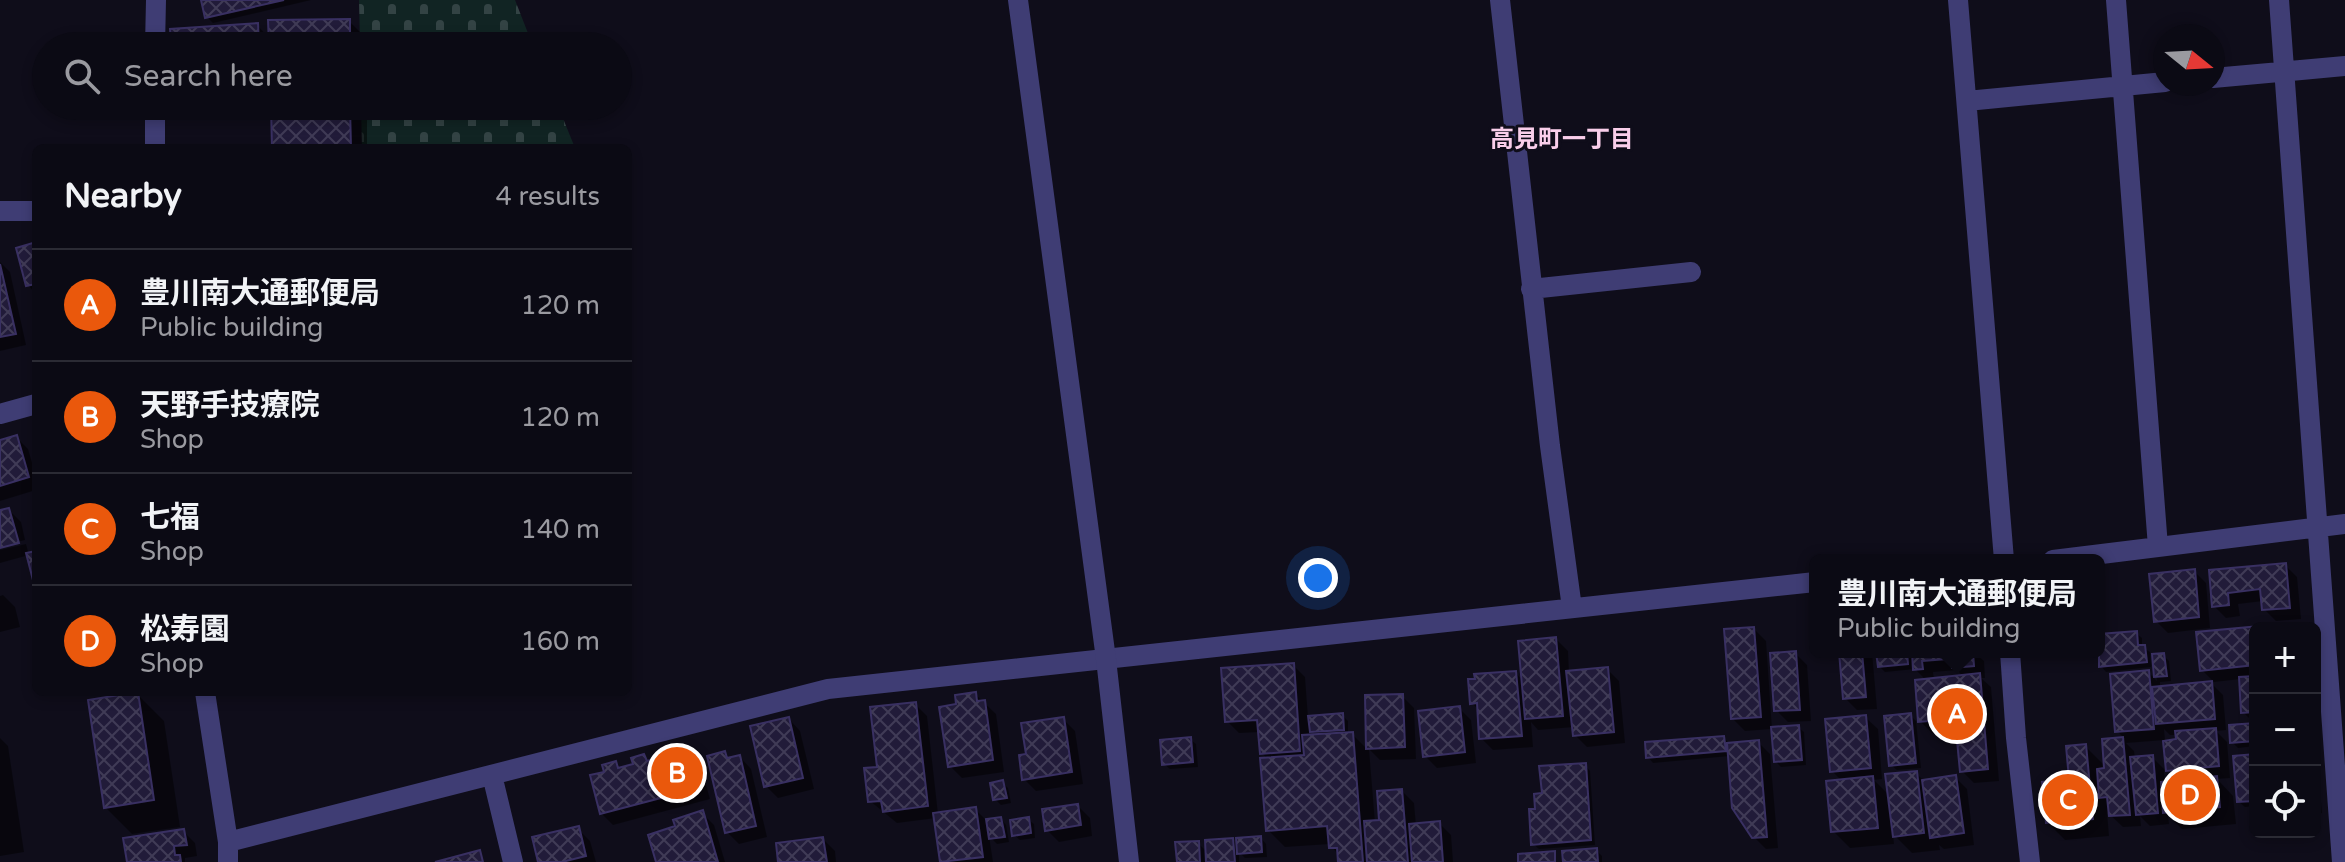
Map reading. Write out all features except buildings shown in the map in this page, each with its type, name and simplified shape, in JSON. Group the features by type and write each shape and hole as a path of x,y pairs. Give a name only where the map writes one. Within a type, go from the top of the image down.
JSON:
{"street":[{"path":"155,32 156,0"},
{"path":"1018,0 1106,659 1129,862"},
{"path":"1500,0 1531,289 1572,608"},
{"path":"1958,0 2004,554"},
{"path":"2116,0 2158,547"},
{"path":"2279,0 2342,862"},
{"path":"2225,77 2345,66"},
{"path":"1967,101 2153,83"},
{"path":"155,120 155,144"},
{"path":"0,211 32,211"},
{"path":"1531,289 1691,272"},
{"path":"0,414 32,405"},
{"path":"2101,554 2317,525 2345,524"},
{"path":"206,696 228,852 492,775 828,689 1809,583"},
{"path":"2010,658 2030,862"},
{"path":"492,775 513,862"}],"green space":[{"path":"359,0 515,0 528,32 360,32"},
{"path":"361,120 564,120 573,144 362,144"}],"place":[{"name":"豊川南大通郵便局","path":"1957,714"},
{"name":"天野手技療院","path":"677,773"},
{"name":"松寿園","path":"2190,795"},
{"name":"七福","path":"2068,800"}],"district":[{"name":"高見町一丁目","path":"1562,139"}]}
